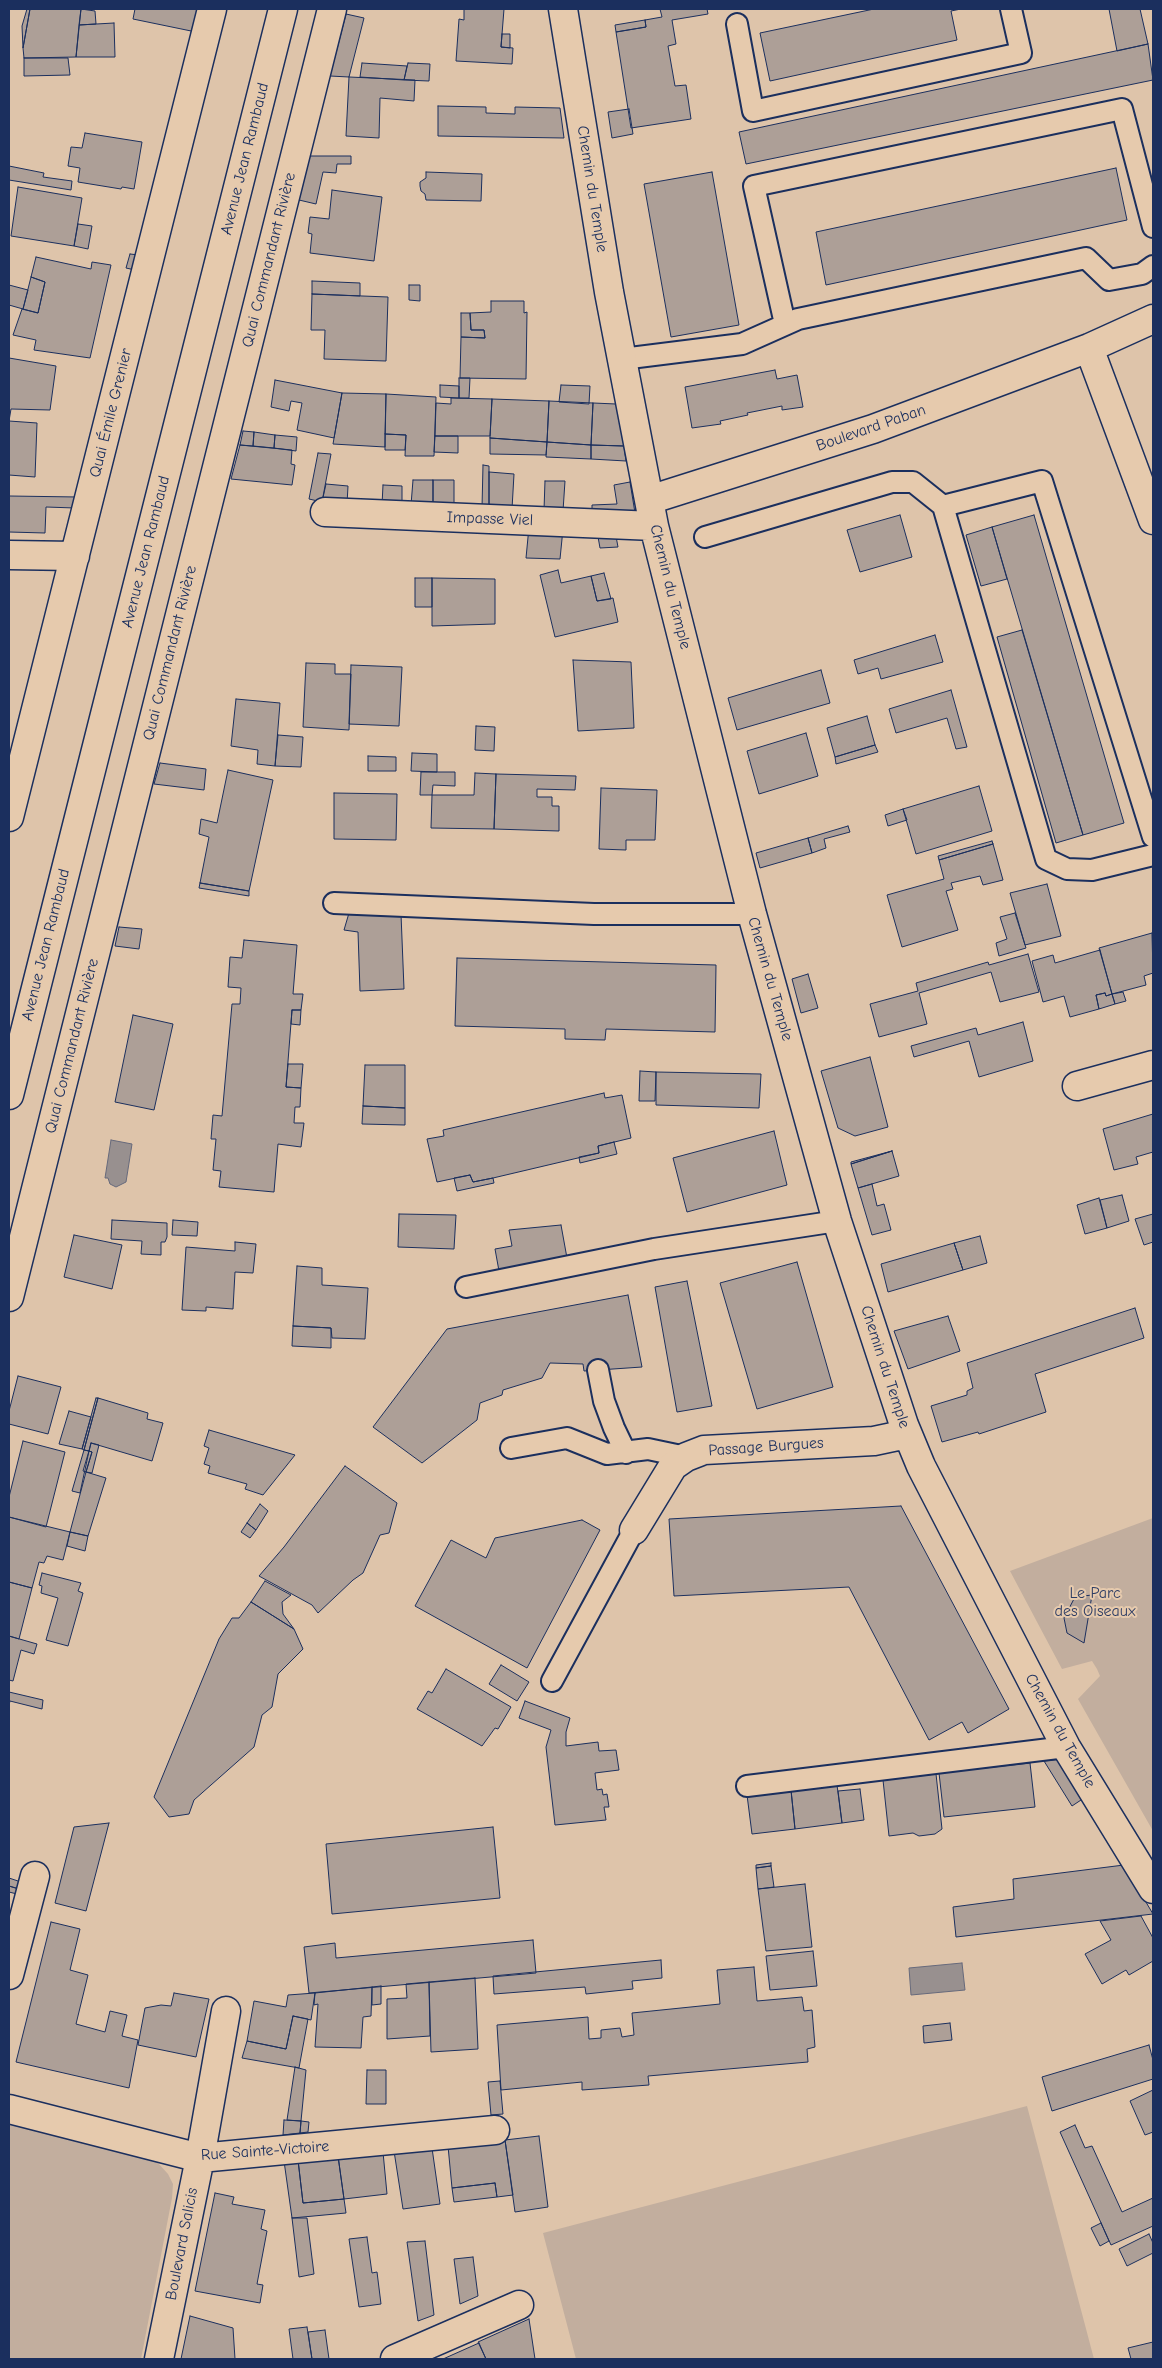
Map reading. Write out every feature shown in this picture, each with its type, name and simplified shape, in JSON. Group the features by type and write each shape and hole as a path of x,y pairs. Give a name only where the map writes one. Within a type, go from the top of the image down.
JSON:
{"street":[{"name":"Quai Émile Grenier","path":"10,811 212,9"},
{"name":"Avenue Jean Rambaud","path":"9,1095 283,9"},
{"name":"Quai Commandant Rivière","path":"9,1297 332,9"},
{"name":"Chemin du Temple","path":"563,9 609,292 651,513 752,914 837,1221 907,1434 925,1475 1066,1746 1153,1889"},
{"name":"Boulevard Paban","path":"651,513 1089,348 1153,319"},
{"path":"1089,348 1153,520"},
{"name":"Impasse Viel","path":"326,512 651,513"},
{"path":"9,555 75,556"},
{"path":"1077,1086 1153,1065"},
{"name":"Passage Burgues","path":"634,1530 672,1466 686,1457 704,1450 874,1441 907,1434"},
{"path":"9,1974 34,1876"},
{"name":"Boulevard Salicis","path":"159,2359 200,2158 226,2011"},
{"name":"Rue Sainte-Victoire","path":"9,2109 200,2158 496,2130"},
{"path":"395,2359 519,2305"}],"lane":[{"path":"737,24 753,111 1021,53 1011,9"},
{"path":"785,324 754,186 1122,109 1153,227"},
{"path":"622,359 742,344 798,319 1086,258 1109,280 1142,274 1153,266"},
{"path":"943,506 1042,481 1153,836"},
{"path":"705,537 892,482 913,482 943,506 1046,859 1068,869 1092,870 1153,856"},
{"path":"334,903 594,914 752,914"},
{"path":"466,1287 654,1249 837,1221"},
{"path":"598,1370 604,1401 626,1453"},
{"path":"511,1448 568,1438 607,1454 648,1449 686,1457"},
{"path":"552,1681 634,1530"},
{"path":"747,1786 1066,1746"}],"green space":[{"name":"Le Parc des Oiseaux","path":"1153,1518 1153,1831 1078,1699 1100,1676 1097,1669 1092,1661 1062,1669 1010,1571"},
{"path":"1027,2106 1094,2359 576,2359 543,2233"},
{"path":"9,2124 149,2158 158,2163 168,2174 173,2184 172,2198 141,2359 9,2359"}],"shaded area":[{"path":"111,1140 132,1144 126,1182 116,1187 110,1184 108,1178 105,1178"},
{"path":"962,1963 965,1990 911,1995 909,1968"}],"building":[{"path":"27,9 30,9 23,48 22,26"},
{"path":"30,9 81,9 76,57 24,58 23,48"},
{"path":"81,9 95,11 96,24 79,25"},
{"path":"135,9 201,9 196,32 133,19"},
{"path":"464,9 504,9 501,47 513,48 512,64 456,61 459,19 464,20"},
{"path":"660,9 707,9 708,14 672,20 676,44 668,46 675,86 686,85 691,119 631,128 616,32 646,27 645,20 662,17"},
{"path":"874,9 961,9 951,11 957,40 770,81 760,33"},
{"path":"1109,9 1140,9 1148,44 1117,51"},
{"path":"346,14 364,18 349,77 330,76"},
{"path":"645,20 646,27 616,32 615,25"},
{"path":"114,23 115,57 76,57 79,25"},
{"path":"502,34 510,34 510,48 501,47"},
{"path":"1148,44 1153,80 746,164 739,132"},
{"path":"24,58 68,58 70,75 24,76"},
{"path":"362,63 407,66 404,80 360,77"},
{"path":"408,63 430,64 429,81 404,80"},
{"path":"349,77 415,80 414,101 380,98 379,138 346,136"},
{"path":"438,106 486,107 486,113 515,114 515,107 560,108 564,138 438,136"},
{"path":"629,109 633,134 612,138 608,112"},
{"path":"85,133 142,142 134,189 122,187 121,189 78,182 80,168 68,166 71,147 82,148"},
{"path":"310,156 351,156 351,164 337,164 336,173 323,172 316,204 299,200"},
{"path":"9,166 44,173 43,177 72,181 71,190 9,180"},
{"path":"1116,168 1127,220 826,285 816,232"},
{"path":"426,172 482,174 481,201 426,200 425,194 421,191 420,182 426,178"},
{"path":"712,172 739,325 671,337 644,184"},
{"path":"18,187 82,198 74,246 11,236"},
{"path":"332,190 382,197 374,261 310,253 312,234 308,233 310,217 329,219"},
{"path":"78,224 92,226 88,249 74,246"},
{"path":"130,254 139,255 135,270 126,268"},
{"path":"36,257 91,269 92,262 111,265 90,358 34,350 36,340 13,335 22,309 38,313 45,282 31,277"},
{"path":"31,277 45,282 38,313 23,309"},
{"path":"312,281 360,283 360,296 312,294"},
{"path":"9,285 28,290 23,309 9,305"},
{"path":"409,285 420,285 420,301 409,300"},
{"path":"312,294 388,297 386,361 324,359 325,330 311,330"},
{"path":"491,301 524,301 524,313 527,312 526,379 460,378 461,337 485,338 484,330 471,330 470,313 491,312"},
{"path":"461,313 470,313 471,330 484,330 485,338 461,337"},
{"path":"9,358 56,366 50,410 11,409 9,421"},
{"path":"775,370 777,379 797,375 803,407 782,410 782,406 747,413 748,415 720,421 721,424 692,428 685,387"},
{"path":"459,378 470,378 469,398 459,398"},
{"path":"275,380 342,393 334,438 297,430 302,403 291,401 289,411 271,407"},
{"path":"440,385 459,386 459,398 440,397"},
{"path":"561,385 590,386 589,404 559,402"},
{"path":"342,393 386,394 385,447 333,444"},
{"path":"386,394 436,397 434,456 405,456 406,435 385,434"},
{"path":"451,398 492,399 490,436 435,436 436,403 451,404"},
{"path":"492,399 549,401 547,442 490,438"},
{"path":"549,401 593,403 591,445 547,442"},
{"path":"593,403 616,404 624,446 591,445"},
{"path":"9,421 37,423 35,477 9,475"},
{"path":"243,431 254,432 253,446 240,445"},
{"path":"254,432 275,435 274,448 253,446"},
{"path":"385,434 406,435 405,450 385,450"},
{"path":"275,435 297,437 296,451 274,448"},
{"path":"435,436 458,436 458,453 434,452"},
{"path":"490,438 547,442 546,455 490,454"},
{"path":"547,442 591,445 591,459 546,457"},
{"path":"240,445 292,450 291,464 295,465 292,485 231,479"},
{"path":"591,445 624,446 626,461 591,459"},
{"path":"318,453 331,454 322,502 309,499"},
{"path":"483,465 489,466 489,509 482,508"},
{"path":"489,472 514,474 512,509 489,509"},
{"path":"413,480 433,480 433,506 411,505"},
{"path":"433,480 454,480 454,507 433,506"},
{"path":"545,481 565,481 563,511 544,510"},
{"path":"630,482 635,513 592,512 592,505 617,504 614,485"},
{"path":"326,484 348,486 347,504 322,502"},
{"path":"383,485 402,486 402,506 382,505"},
{"path":"9,496 78,497 75,508 46,507 45,533 9,532"},
{"path":"900,515 912,557 860,572 847,530"},
{"path":"1034,515 1124,823 1083,835 992,527"},
{"path":"529,527 563,529 560,559 526,558"},
{"path":"992,527 1007,579 981,586 966,535"},
{"path":"597,531 615,531 618,547 600,548"},
{"path":"558,570 561,583 591,576 597,601 613,598 618,622 555,637 540,575"},
{"path":"604,573 611,599 597,601 591,576"},
{"path":"415,578 432,578 432,607 415,607"},
{"path":"432,578 495,579 495,624 432,626"},
{"path":"1022,630 1083,835 1056,843 997,637"},
{"path":"935,635 943,662 881,679 878,668 858,674 854,660"},
{"path":"573,660 631,662 634,728 578,731"},
{"path":"306,663 335,664 335,674 351,674 349,730 303,727"},
{"path":"351,665 402,667 399,726 349,724"},
{"path":"821,670 830,703 737,730 728,698"},
{"path":"951,690 967,747 956,749 947,718 896,733 889,709"},
{"path":"236,699 280,703 275,766 257,764 258,750 231,746"},
{"path":"867,716 875,745 835,757 827,728"},
{"path":"476,726 495,727 494,751 475,750"},
{"path":"806,733 818,776 759,794 747,751"},
{"path":"278,735 303,737 301,767 275,766"},
{"path":"875,745 878,752 836,764 835,757"},
{"path":"412,753 437,754 437,772 411,771"},
{"path":"368,756 396,757 396,771 368,771"},
{"path":"160,763 206,769 204,790 154,784"},
{"path":"228,770 273,780 249,891 200,883 209,837 199,834 201,819 217,823"},
{"path":"421,772 455,772 455,786 433,785 432,795 420,795"},
{"path":"475,773 496,774 494,829 431,828 432,795 474,795"},
{"path":"496,774 576,776 575,790 537,789 537,797 552,797 552,806 559,806 559,831 494,829"},
{"path":"979,786 992,831 916,854 903,809"},
{"path":"601,788 657,790 655,840 626,840 626,850 599,849"},
{"path":"334,793 397,794 396,840 334,839"},
{"path":"903,809 907,820 888,826 885,815"},
{"path":"848,826 850,832 824,839 826,848 812,853 808,838"},
{"path":"808,838 812,853 760,868 756,853"},
{"path":"992,841 993,844 939,860 938,856"},
{"path":"993,844 1003,880 983,885 980,876 951,883 953,889 946,891 958,930 902,947 887,895 944,879 939,860"},
{"path":"200,883 249,891 249,896 199,888"},
{"path":"1047,884 1061,936 1025,945 1010,893"},
{"path":"349,913 401,914 404,989 360,991 358,932 344,930"},
{"path":"1015,913 1026,948 999,956 996,943 1007,939 1000,917"},
{"path":"119,927 142,929 139,949 115,946"},
{"path":"1152,933 1153,973 1144,976 1146,985 1112,994 1099,948"},
{"path":"244,940 297,945 293,994 303,994 301,1010 292,1010 286,1087 301,1088 300,1107 295,1107 294,1123 304,1123 301,1147 278,1144 274,1192 219,1187 221,1171 213,1170 216,1139 211,1139 213,1115 222,1116 232,1004 240,1004 241,988 228,987 230,957 242,958"},
{"path":"1100,950 1112,994 1106,996 1105,993 1096,995 1099,1009 1070,1017 1064,996 1043,1002 1032,961 1053,955 1055,963"},
{"path":"1028,954 1039,992 1000,1002 991,972 919,993 927,1024 879,1037 870,1004 918,991 916,983 988,962 989,965"},
{"path":"457,958 716,965 715,1032 606,1029 605,1040 565,1039 565,1029 455,1026"},
{"path":"808,974 818,1008 801,1013 792,979"},
{"path":"1123,992 1126,1001 1115,1004 1112,994"},
{"path":"1105,993 1106,996 1112,994 1115,1004 1099,1009 1096,995"},
{"path":"292,1010 301,1010 300,1025 291,1024"},
{"path":"133,1015 173,1024 154,1110 115,1102"},
{"path":"1023,1022 1033,1061 979,1077 969,1041 914,1057 911,1046 976,1028 978,1035"},
{"path":"870,1057 888,1127 855,1136 838,1128 821,1071"},
{"path":"288,1064 303,1064 301,1088 286,1087"},
{"path":"365,1065 405,1065 405,1108 363,1106"},
{"path":"640,1071 656,1072 655,1101 639,1101"},
{"path":"656,1072 761,1074 759,1108 656,1105"},
{"path":"604,1093 605,1098 622,1095 631,1138 598,1146 599,1153 493,1178 473,1182 470,1175 437,1182 427,1139 444,1136 443,1130"},
{"path":"363,1106 405,1108 405,1125 362,1124"},
{"path":"1153,1114 1153,1152 1136,1157 1138,1164 1114,1170 1103,1129"},
{"path":"774,1131 787,1185 687,1212 673,1158"},
{"path":"614,1142 617,1154 580,1163 579,1157 599,1153 598,1146"},
{"path":"892,1151 851,1164 851,1162"},
{"path":"892,1151 899,1176 858,1188 851,1164"},
{"path":"470,1175 473,1182 493,1178 494,1183 457,1191 454,1178"},
{"path":"872,1184 877,1206 884,1204 891,1230 872,1235 858,1188"},
{"path":"1122,1195 1129,1221 1107,1228 1100,1200"},
{"path":"1099,1198 1107,1228 1085,1234 1077,1205"},
{"path":"399,1214 456,1215 454,1249 398,1247"},
{"path":"1153,1214 1153,1242 1144,1245 1135,1219"},
{"path":"112,1220 167,1223 167,1237 165,1242 161,1242 161,1255 141,1254 142,1241 111,1239"},
{"path":"173,1220 198,1222 197,1236 172,1235"},
{"path":"561,1225 567,1258 499,1271 495,1249 512,1246 509,1230"},
{"path":"74,1235 122,1245 112,1289 64,1277"},
{"path":"980,1236 987,1263 963,1270 954,1243"},
{"path":"235,1242 256,1244 253,1273 235,1272 233,1309 206,1307 206,1311 182,1310 186,1247 235,1251"},
{"path":"954,1243 963,1270 888,1292 881,1264"},
{"path":"797,1262 833,1387 757,1409 720,1283"},
{"path":"297,1266 322,1268 322,1285 368,1288 365,1339 332,1338 331,1328 293,1326"},
{"path":"687,1281 712,1406 677,1412 655,1287"},
{"path":"628,1295 642,1367 584,1371 583,1364 550,1363 542,1378 503,1390 502,1395 480,1403 477,1420 422,1463 373,1427 447,1329"},
{"path":"1135,1308 1144,1338 1035,1374 1046,1412 979,1434 978,1432 942,1442 931,1406 967,1395 967,1391 973,1388 967,1363"},
{"path":"948,1316 960,1351 908,1369 894,1331"},
{"path":"293,1326 331,1328 331,1348 292,1346"},
{"path":"18,1376 61,1387 48,1434 9,1424 9,1411"},
{"path":"96,1398 98,1398 84,1450 82,1449"},
{"path":"98,1398 148,1413 147,1419 163,1423 152,1461 91,1443 89,1451 84,1450"},
{"path":"69,1411 91,1417 82,1449 59,1444"},
{"path":"209,1430 295,1455 263,1495 245,1489 247,1484 208,1473 210,1466 204,1464 209,1448 204,1446"},
{"path":"23,1441 65,1452 46,1527 9,1517 9,1497"},
{"path":"91,1443 99,1445 92,1473 86,1472 92,1452 89,1451"},
{"path":"84,1450 89,1451 80,1493 72,1491"},
{"path":"89,1451 92,1452 86,1472 83,1471"},
{"path":"345,1466 397,1503 389,1533 380,1535 363,1573 318,1613 312,1605 259,1576 284,1547"},
{"path":"86,1472 106,1478 88,1536 70,1532"},
{"path":"260,1504 268,1511 256,1530 247,1523"},
{"path":"901,1506 1009,1709 968,1733 962,1722 929,1740 849,1587 674,1596 669,1519"},
{"path":"9,1517 70,1532 63,1560 47,1556 44,1563 39,1562 32,1588 9,1582"},
{"path":"582,1520 600,1530 527,1668 415,1606 451,1540 486,1558 495,1538"},
{"path":"247,1523 256,1530 250,1538 241,1532"},
{"path":"70,1532 88,1536 85,1551 67,1546"},
{"path":"42,1573 81,1583 78,1591 83,1593 68,1646 46,1640 58,1598 41,1593 42,1586 39,1585"},
{"path":"265,1581 291,1595 282,1602 283,1614 294,1629 251,1602"},
{"path":"9,1582 32,1588 19,1639 9,1636"},
{"path":"1092,1595 1084,1643 1067,1633 1064,1618 1075,1597"},
{"path":"251,1602 294,1629 303,1649 278,1674 272,1707 262,1715 254,1747 194,1800 189,1814 169,1817 154,1797 219,1639 232,1618 239,1618"},
{"path":"9,1636 37,1644 34,1654 21,1650 13,1681 9,1680"},
{"path":"501,1665 529,1682 517,1701 489,1684"},
{"path":"446,1669 511,1707 498,1729 495,1728 482,1746 417,1709 428,1691 432,1693"},
{"path":"9,1692 43,1700 42,1709 10,1701 9,1705"},
{"path":"525,1701 570,1718 566,1732 566,1746 598,1742 599,1751 616,1750 619,1770 595,1773 597,1790 602,1789 603,1795 607,1794 609,1807 604,1807 606,1820 555,1825 546,1747 551,1730 519,1718"},
{"path":"1061,1759 1084,1798 1072,1806 1044,1761"},
{"path":"1030,1763 1035,1807 944,1817 939,1773"},
{"path":"936,1774 942,1829 935,1834 919,1836 913,1833 889,1836 883,1780"},
{"path":"837,1785 842,1823 795,1829 791,1790"},
{"path":"860,1789 864,1820 842,1823 838,1791"},
{"path":"791,1790 795,1829 752,1834 747,1795"},
{"path":"109,1823 86,1911 55,1903 74,1827"},
{"path":"493,1827 500,1898 332,1914 326,1844"},
{"path":"771,1863 771,1866 756,1868 756,1865"},
{"path":"1124,1865 1153,1914 956,1937 953,1907 1014,1899 1013,1879"},
{"path":"771,1866 774,1887 758,1889 756,1868"},
{"path":"9,1878 21,1882 19,1889 9,1886"},
{"path":"805,1884 812,1947 766,1951 758,1889"},
{"path":"9,1886 19,1889 17,1894 9,1892"},
{"path":"1141,1916 1153,1938 1153,1961 1129,1975 1126,1970 1102,1984 1085,1954 1111,1940 1100,1921"},
{"path":"51,1922 80,1929 70,1970 88,1975 76,2024 105,2032 110,2011 127,2015 122,2036 138,2040 129,2088 16,2062"},
{"path":"533,1940 536,1973 309,1993 304,1947 335,1943 336,1958"},
{"path":"813,1951 817,1986 770,1990 766,1956"},
{"path":"661,1960 662,1978 632,1981 633,1989 586,1994 585,1987 494,1994 493,1976"},
{"path":"754,1967 757,2001 802,1997 804,2011 812,2010 815,2047 807,2049 808,2062 648,2076 649,2085 582,2090 582,2082 501,2090 497,2025 588,2017 589,2039 601,2038 601,2030 620,2028 622,2037 634,2035 632,2013 720,2004 717,1970"},
{"path":"475,1978 478,2049 431,2052 429,1982"},
{"path":"429,1982 430,2036 387,2039 387,1999 407,1998 406,1984"},
{"path":"381,1986 381,2004 372,2005 372,1987"},
{"path":"372,1987 371,2016 363,2017 361,2048 315,2047 318,2004 314,2005 315,1993"},
{"path":"174,1993 209,1999 196,2057 138,2045 145,2008 161,2005 171,2006"},
{"path":"315,1993 311,2020 293,2016 286,2049 247,2041 254,2001 286,2007 288,1995"},
{"path":"293,2016 308,2019 299,2068 242,2058 247,2041 286,2049"},
{"path":"950,2023 952,2040 924,2043 923,2026"},
{"path":"1149,2045 1153,2060 1153,2079 1052,2111 1042,2077"},
{"path":"295,2067 306,2070 301,2121 287,2120"},
{"path":"367,2070 386,2070 386,2104 366,2104"},
{"path":"500,2081 503,2114 491,2115 488,2082"},
{"path":"1153,2090 1153,2132 1145,2135 1130,2101"},
{"path":"284,2120 301,2121 300,2133 283,2135"},
{"path":"301,2121 309,2122 308,2132 300,2133"},
{"path":"1075,2125 1085,2148 1092,2146 1122,2212 1153,2198 1153,2226 1111,2245 1060,2132"},
{"path":"539,2136 548,2207 515,2212 505,2140"},
{"path":"505,2140 513,2195 497,2197 495,2183 452,2188 448,2146"},
{"path":"432,2148 440,2204 403,2209 394,2151"},
{"path":"383,2152 387,2194 344,2199 338,2156"},
{"path":"338,2156 344,2199 303,2203 298,2160"},
{"path":"298,2160 303,2203 344,2199 346,2213 292,2218 284,2161"},
{"path":"495,2183 497,2197 454,2202 452,2188"},
{"path":"215,2193 234,2197 232,2204 265,2210 261,2229 267,2231 257,2284 263,2285 260,2303 195,2291"},
{"path":"292,2218 307,2218 314,2274 299,2277"},
{"path":"1101,2223 1109,2241 1100,2246 1091,2228"},
{"path":"1149,2234 1153,2243 1153,2253 1127,2266 1119,2249"},
{"path":"367,2237 372,2273 377,2272 381,2304 359,2307 349,2239"},
{"path":"425,2241 434,2315 418,2321 407,2242"},
{"path":"473,2257 478,2296 460,2304 454,2259"},
{"path":"190,2316 233,2328 235,2359 181,2359"},
{"path":"529,2319 535,2359 486,2359 478,2342"},
{"path":"307,2327 312,2359 293,2359 289,2329"},
{"path":"325,2330 329,2359 312,2359 308,2332"},
{"path":"1153,2342 1153,2359 1131,2359 1128,2348"},
{"path":"479,2343 486,2359 443,2359"}]}
